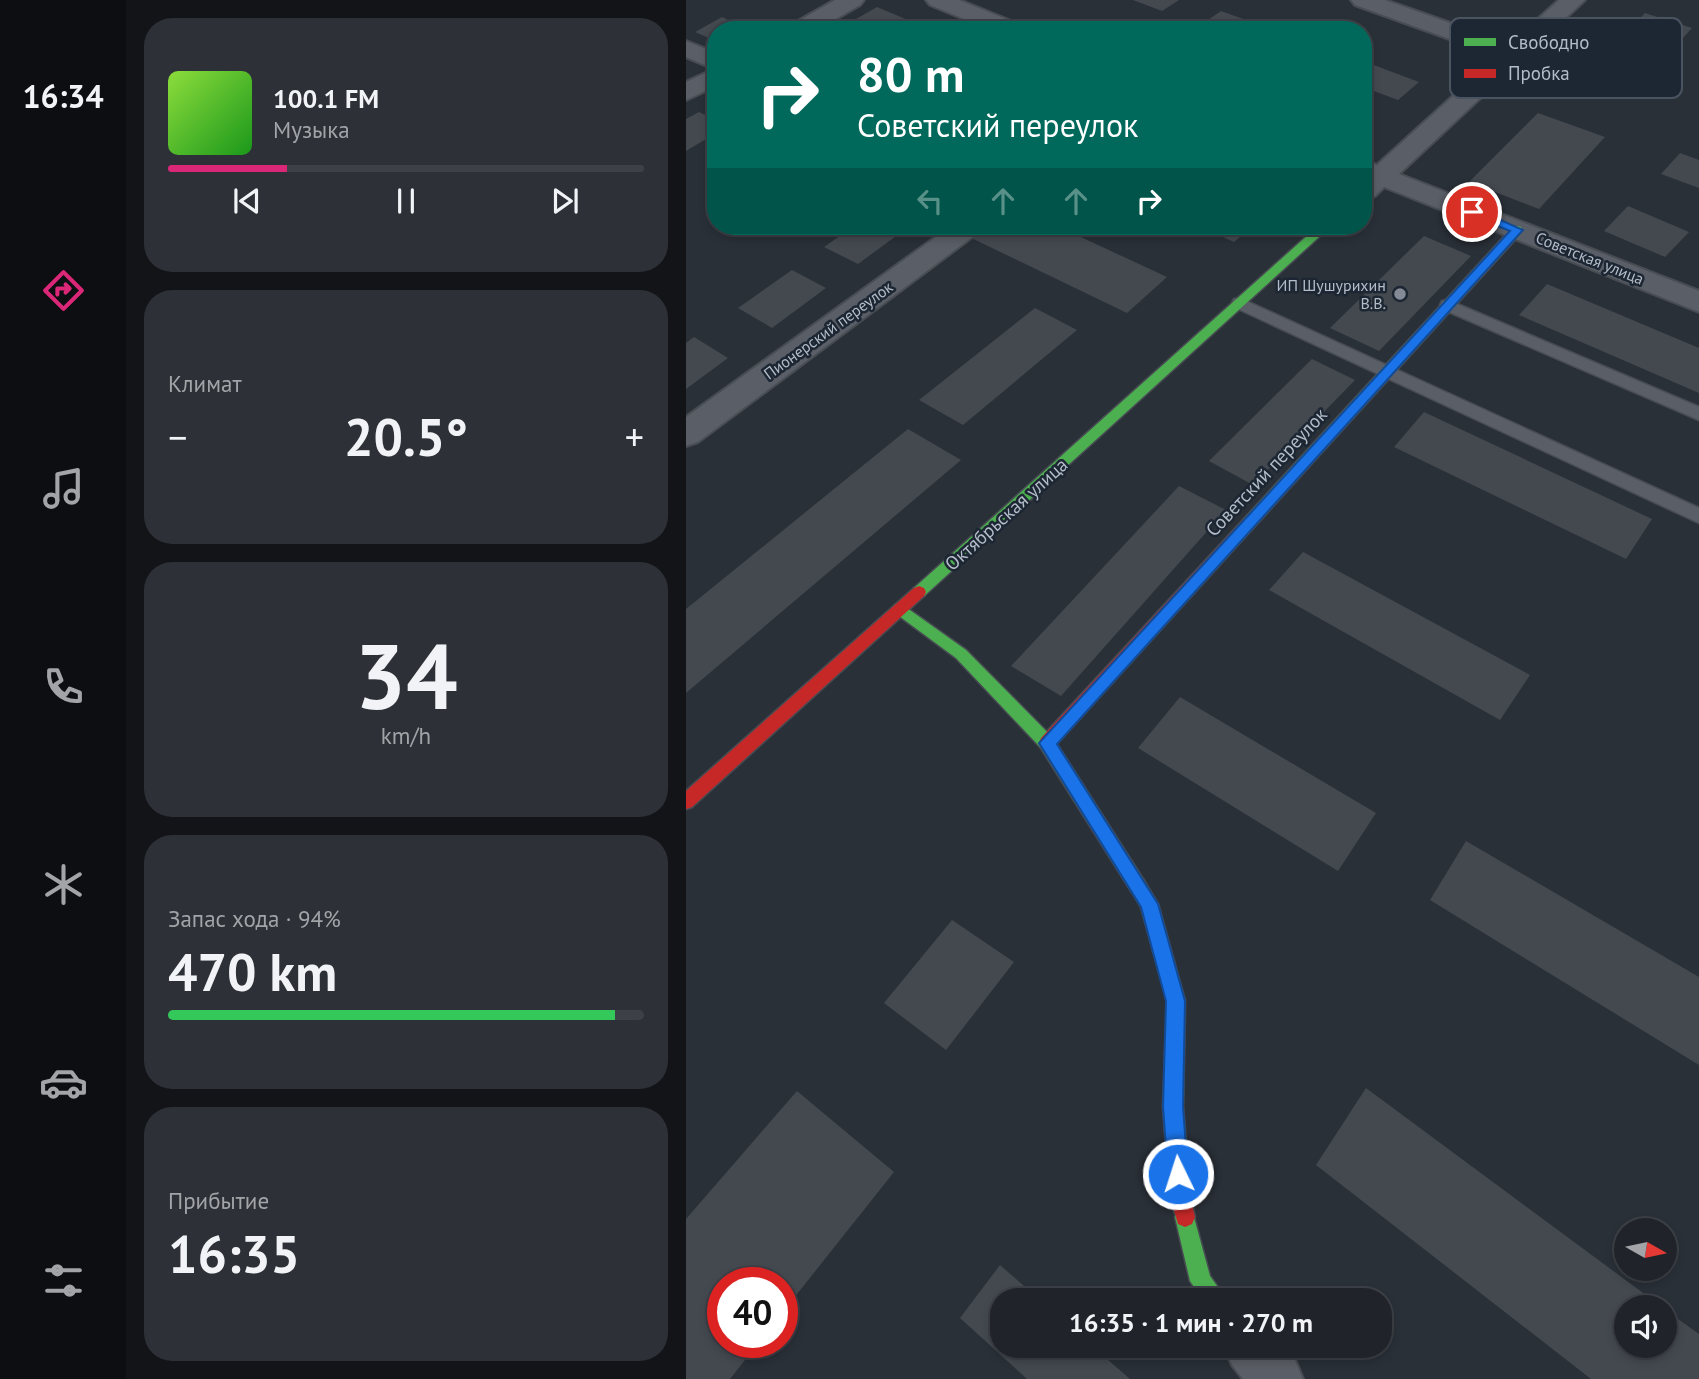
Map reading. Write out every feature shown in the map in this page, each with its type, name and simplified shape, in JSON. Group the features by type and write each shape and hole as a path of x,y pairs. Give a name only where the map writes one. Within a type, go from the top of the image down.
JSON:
{"street":[{"path":"815,21 852,0"},
{"path":"938,0 990,21"},
{"path":"1363,0 1450,31"},
{"path":"1553,18 1573,0"},
{"path":"686,48 707,58"},
{"path":"686,92 707,81"},
{"path":"1372,175 1463,98"},
{"name":"Советская улица","path":"1372,179 1517,230 1699,302"},
{"name":"Советский переулок","path":"1047,743 1517,230"},
{"name":"Пионерский переулок","path":"686,434 957,235"},
{"name":"Октябрьская улица","path":"686,802 1315,235"},
{"path":"900,609 961,654 1047,743 1149,904 1176,1001 1173,1107 1180,1196 1201,1281 1207,1288"},
{"path":"1260,1358 1276,1379"}],"lane":[{"path":"1240,303 1699,516"},
{"path":"1448,305 1699,414"}],"building":[{"path":"1133,0 1179,0 1162,11"},
{"path":"877,7 910,21 852,21"},
{"path":"1221,11 1249,21 1207,21"},
{"path":"1645,13 1661,18 1640,18"},
{"path":"722,17 730,21 715,21"},
{"path":"707,25 707,37 695,32"},
{"path":"1682,25 1692,28 1682,39"},
{"path":"1372,64 1419,82 1398,100 1372,90"},
{"path":"699,112 707,116 707,138 686,151 686,119"},
{"path":"1538,113 1605,137 1539,209 1469,182"},
{"path":"1680,153 1699,160 1699,188 1661,174"},
{"path":"1628,206 1689,232 1665,257 1604,231"},
{"path":"841,235 897,235 858,264 824,247"},
{"path":"965,235 1076,235 1167,277 1127,313"},
{"path":"1219,235 1242,235 1234,242"},
{"path":"1424,236 1471,256 1379,351 1330,328"},
{"path":"792,270 826,288 772,328 738,308"},
{"path":"1547,284 1699,348 1699,393 1519,315"},
{"path":"1035,308 1077,330 963,425 919,400"},
{"path":"694,337 728,358 686,389 686,343"},
{"path":"1312,359 1355,380 1253,485 1209,461"},
{"path":"1424,412 1652,519 1626,559 1394,447"},
{"path":"908,429 961,460 686,693 686,609"},
{"path":"1179,486 1226,510 1061,696 1011,666"},
{"path":"1303,552 1530,675 1500,720 1269,590"},
{"path":"1180,697 1376,813 1338,871 1138,748"},
{"path":"1466,841 1699,977 1699,1065 1430,900"},
{"path":"952,920 1014,962 946,1050 884,1003"},
{"path":"1366,1088 1614,1271 1614,1281 1627,1281 1646,1295 1614,1295 1614,1358 1677,1358 1677,1318 1699,1334 1699,1379 1591,1379 1316,1165"},
{"path":"797,1091 894,1172 798,1293 798,1267 707,1267 707,1358 746,1358 730,1379 686,1379 686,1219"},
{"path":"1000,1265 1026,1288 990,1288 990,1345 960,1318"},
{"path":"1004,1358 1106,1358 1130,1379 1027,1379"}],"traffic: fast":[{"path":"1249,523 1517,230"},
{"path":"919,592 1315,235"},
{"path":"900,609 961,654 1047,743 1137,885"},
{"path":"1185,1217 1201,1281 1207,1288"}],"traffic: jam":[{"path":"1047,743 1249,523"},
{"path":"686,802 919,592"},
{"path":"1137,885 1149,904 1176,1001 1173,1107 1180,1196 1185,1217"}],"place":[{"name":"ИП Шушурихин В.В.","path":"1400,294"}],"route":[{"path":"1178,1174 1173,1107 1176,1001 1149,904 1047,743 1517,230 1472,212"}]}
